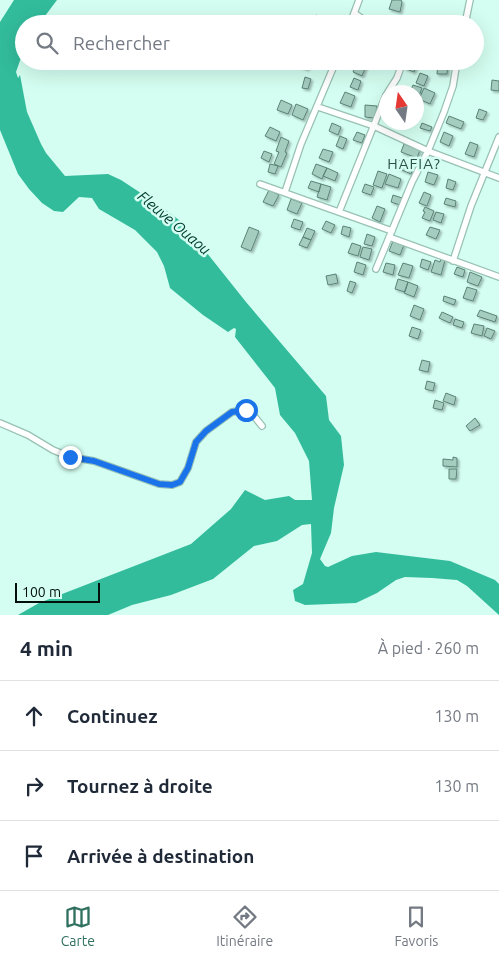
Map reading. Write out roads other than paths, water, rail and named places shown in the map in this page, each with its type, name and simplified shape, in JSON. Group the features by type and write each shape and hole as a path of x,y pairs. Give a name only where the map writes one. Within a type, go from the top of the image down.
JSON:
{"street":[{"path":"357,15 354,13 359,0"},
{"path":"467,15 470,0"},
{"path":"285,192 301,144 318,108 333,70"},
{"path":"393,85 398,78 400,70"},
{"path":"376,269 412,182 428,151 453,86 456,70"},
{"path":"318,108 374,126 428,151 499,178"},
{"path":"340,212 379,114"},
{"path":"453,261 471,206 499,137"},
{"path":"260,184 340,212 453,261 499,277"},
{"path":"0,423 70,457 94,461 159,484 172,485 180,482 184,475 196,442 206,431 232,412 246,410 262,426"}],"water":[{"name":"Fleuve Ouaou","path":"14,0 57,0 46,15 15,15 15,70 17,70 18,78 20,75 27,112 46,153 65,176 108,174 121,180 183,223 246,302 326,396 329,420 341,436 344,465 334,508 331,533 320,559 325,566 328,567 352,556 376,552 450,561 495,580 499,584 499,615 467,586 457,580 432,578 405,577 396,580 377,593 356,603 305,605 295,601 293,590 303,584 312,553 311,524 302,525 277,541 254,546 213,579 171,595 132,605 108,615 18,615 39,603 191,544 231,509 245,490 265,500 289,496 295,500 312,500 309,461 295,433 280,415 275,388 235,337 236,329 234,328 228,332 203,315 170,288 164,266 157,252 135,230 99,209 92,198 79,197 63,212 54,211 42,203 18,174 0,130 0,22"}],"district":[{"name":"HAFIA?","path":"414,164"}]}
